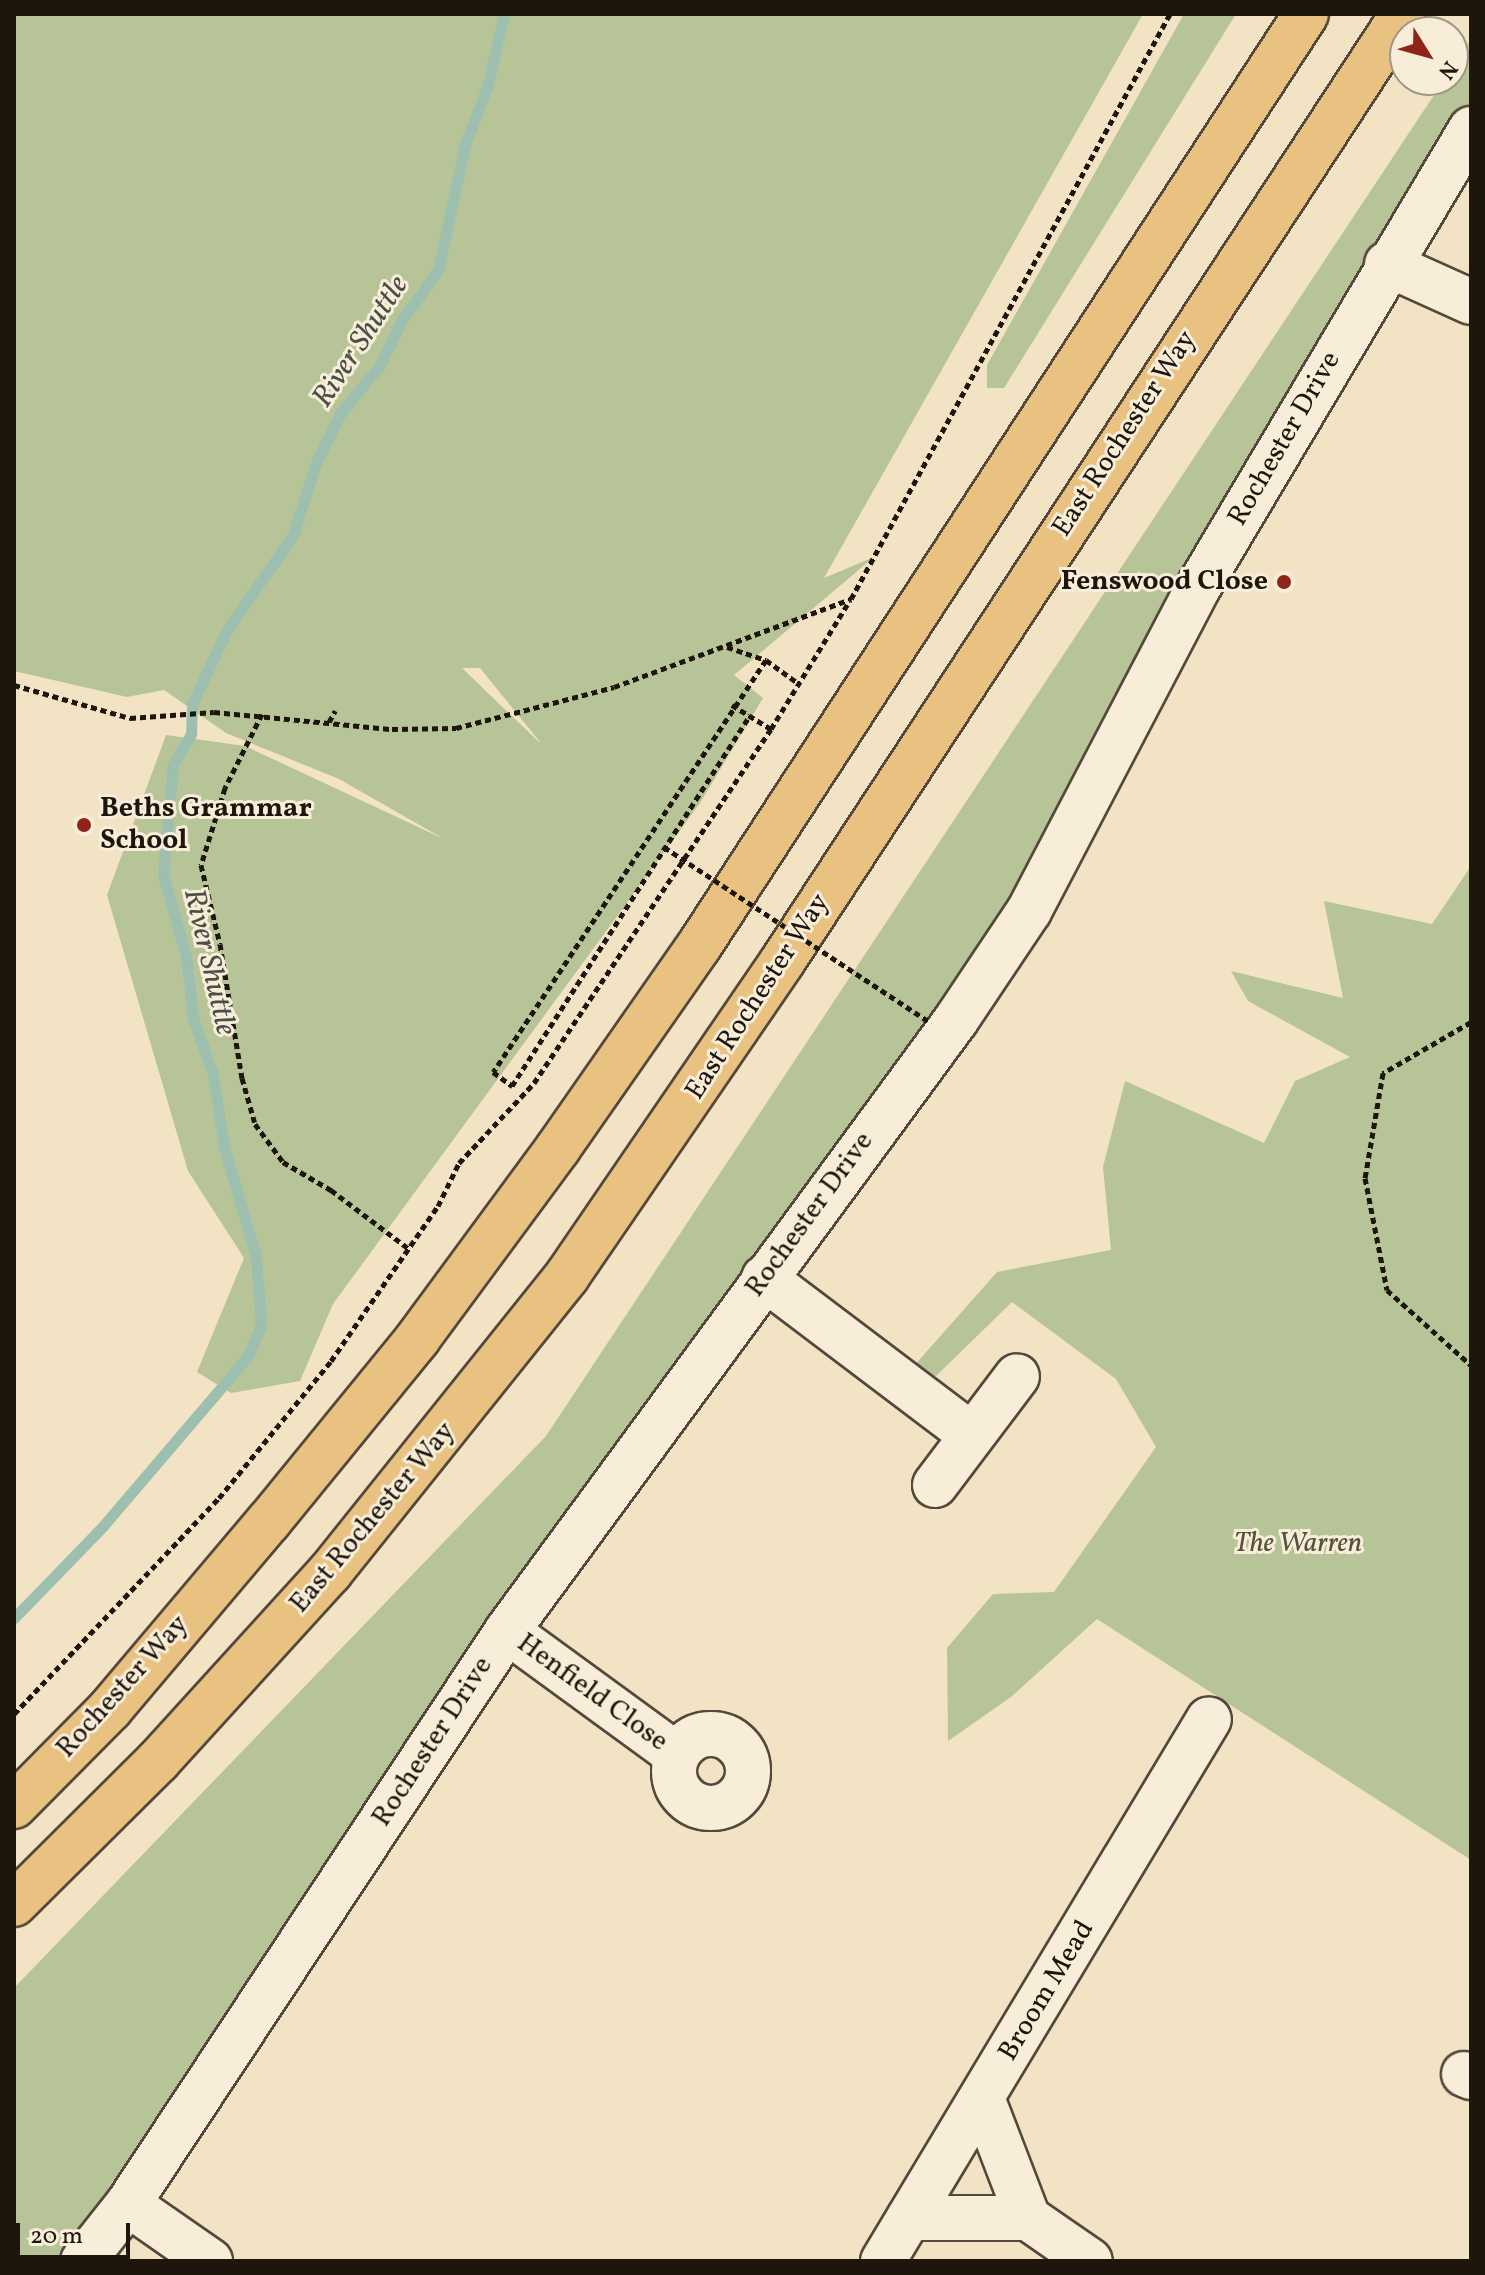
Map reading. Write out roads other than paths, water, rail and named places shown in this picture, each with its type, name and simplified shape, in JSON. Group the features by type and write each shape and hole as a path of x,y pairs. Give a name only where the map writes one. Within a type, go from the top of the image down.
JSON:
{"highway":[{"path":"14,1763 229,1565 418,1338 699,946 1306,14"},
{"name":"East Rochester Way","path":"14,1904 158,1761 330,1572 567,1276 703,1081 1403,14"},
{"name":"Rochester Way","path":"14,1806 110,1709 229,1565"}],"street":[{"name":"Rochester Drive","path":"83,2261 128,2204 507,1631 956,1020 1029,911 1199,586 1387,264 1471,129"},
{"path":"1387,264 1471,302"},
{"path":"764,1278 970,1434"},
{"path":"935,1485 970,1434 1017,1376"},
{"name":"Henfield Close","path":"507,1631 677,1755"},
{"name":"Broom Mead","path":"883,2261 1209,1719"},
{"path":"982,2098 1028,2218 1090,2261"},
{"path":"128,2204 210,2261"},
{"path":"909,2218 1028,2218"}],"waterway":[{"name":"River Shuttle","path":"14,1618 103,1526 248,1356 261,1325 256,1257 224,1147 213,1075 193,1018 186,956 163,874 173,765 191,734 192,704 227,630 293,535 316,463 340,414 380,365 402,320 438,270 465,145 488,84 504,14"}],"place":[{"name":"Fenswood Close","path":"1284,582"},
{"name":"Beths Grammar School","path":"84,825"}],"park label":[{"name":"The Warren","path":"1298,1544"}]}
